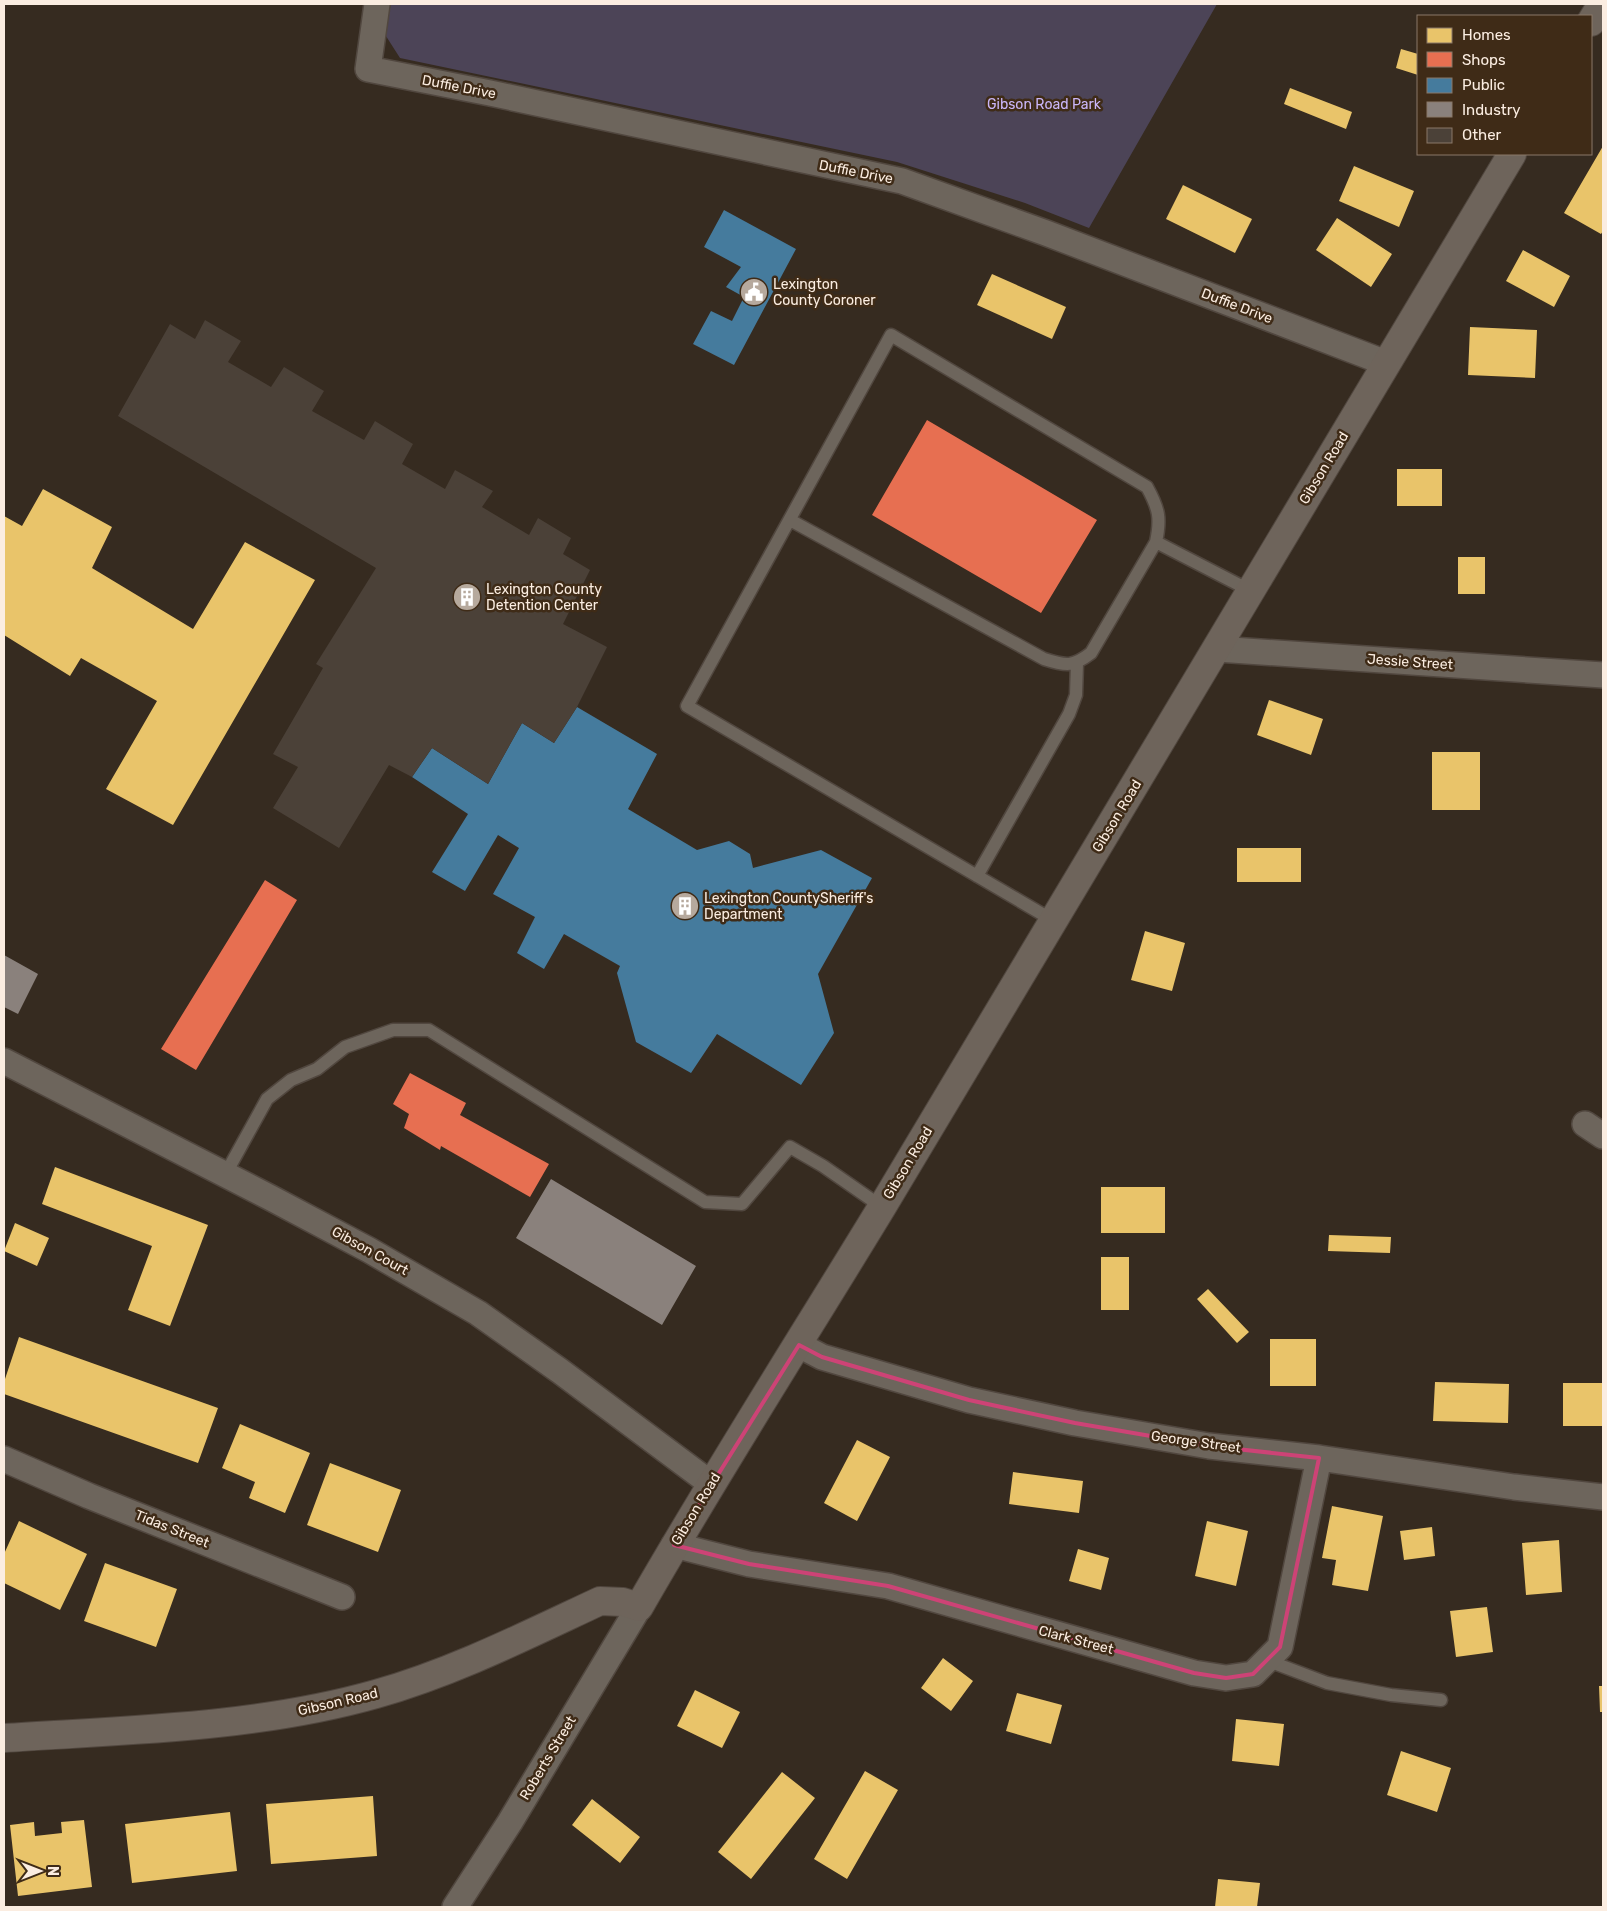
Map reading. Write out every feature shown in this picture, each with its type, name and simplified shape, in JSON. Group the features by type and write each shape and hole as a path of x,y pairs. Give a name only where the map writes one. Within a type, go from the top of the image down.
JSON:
{"street":[{"name":"Duffie Drive","path":"377,4 368,69 474,89 902,181 1046,233 1386,363"},
{"name":"Gibson Road","path":"4,1738 211,1723 306,1710 376,1694 458,1666 600,1602 623,1602 639,1607 710,1483 798,1345 882,1207 1511,155"},
{"name":"Jessie Street","path":"1217,649 1603,675"},
{"name":"Gibson Court","path":"4,1061 369,1250 478,1314 560,1371 710,1483"},
{"name":"George Street","path":"798,1345 822,1357 969,1400 1075,1423 1209,1446 1318,1458 1514,1487 1603,1497"},
{"name":"Clark Street","path":"674,1545 749,1564 888,1586 1194,1673 1226,1678 1253,1674 1280,1647 1287,1621 1318,1458"},
{"name":"Tidas Street","path":"4,1459 89,1496 342,1597"},
{"name":"Roberts Street","path":"455,1907 510,1822 639,1607"}],"lane":[{"path":"790,520 1044,659 1061,664 1077,663 1090,653 1156,542 1160,522 1157,507 1147,487 891,335 687,706 1054,921"},
{"path":"1156,542 1251,592"},
{"path":"976,876 1069,714 1076,695 1077,663"},
{"path":"225,1174 267,1099 291,1080 317,1069 345,1047 393,1030 429,1030 705,1202 742,1204 790,1147 824,1166 882,1207"},
{"path":"1266,1660 1327,1684 1391,1695 1442,1700"}],"highlighted area":[{"path":"799,1345 822,1357 969,1400 1075,1423 1209,1446 1319,1458 1280,1647 1253,1674 1226,1678 1194,1673 888,1586 749,1564 674,1545"}],"green space":[{"name":"Gibson Road Park","path":"391,4 1217,4 1089,228 1025,203 897,162 400,58 384,33"}],"building: Homes":[{"path":"1401,49 1417,54 1417,75 1396,68"},
{"path":"1290,88 1352,112 1346,129 1284,104"},
{"path":"1603,146 1603,231 1601,234 1564,213"},
{"path":"1354,166 1414,191 1399,227 1339,201"},
{"path":"1183,185 1252,219 1235,253 1166,219"},
{"path":"1337,218 1392,254 1371,287 1316,250"},
{"path":"1523,250 1570,276 1554,307 1506,281"},
{"path":"992,274 1066,307 1052,339 977,305"},
{"path":"1470,327 1537,330 1535,378 1468,375"},
{"path":"1397,469 1442,469 1442,506 1397,506"},
{"path":"43,489 112,527 92,568 193,629 245,542 315,580 173,825 106,789 157,701 81,658 70,676 4,635 4,516 22,526"},
{"path":"1458,557 1485,557 1485,594 1458,594"},
{"path":"1269,700 1323,719 1311,755 1257,735"},
{"path":"1432,752 1480,752 1480,810 1432,810"},
{"path":"1237,848 1301,848 1301,882 1237,882"},
{"path":"1145,931 1185,943 1172,991 1131,980"},
{"path":"55,1167 208,1225 170,1326 128,1310 152,1246 42,1204"},
{"path":"1101,1187 1165,1187 1165,1233 1101,1233"},
{"path":"15,1223 49,1238 37,1266 4,1251"},
{"path":"1329,1235 1391,1237 1390,1253 1328,1251"},
{"path":"1101,1257 1129,1257 1129,1310 1101,1310"},
{"path":"1208,1289 1249,1332 1237,1343 1197,1299"},
{"path":"19,1337 218,1408 198,1463 4,1394 4,1382"},
{"path":"1270,1339 1316,1339 1316,1386 1270,1386"},
{"path":"1435,1382 1509,1384 1508,1423 1433,1421"},
{"path":"1563,1383 1603,1383 1603,1426 1563,1426"},
{"path":"240,1424 310,1453 285,1513 249,1498 255,1482 222,1468"},
{"path":"857,1440 890,1457 857,1521 824,1503"},
{"path":"330,1463 401,1490 378,1552 307,1525"},
{"path":"1013,1472 1083,1481 1079,1513 1009,1504"},
{"path":"1332,1506 1383,1516 1368,1591 1332,1585 1336,1560 1322,1558"},
{"path":"19,1521 87,1554 60,1610 4,1583 4,1554"},
{"path":"1207,1521 1248,1531 1236,1586 1195,1576"},
{"path":"1432,1527 1435,1556 1404,1560 1400,1531"},
{"path":"1559,1540 1562,1592 1526,1595 1522,1543"},
{"path":"1078,1549 1109,1558 1101,1590 1069,1581"},
{"path":"105,1563 177,1589 156,1647 84,1621"},
{"path":"1487,1607 1493,1652 1456,1657 1450,1611"},
{"path":"943,1658 973,1681 951,1711 921,1688"},
{"path":"1599,1686 1603,1686 1603,1712 1600,1712"},
{"path":"695,1690 740,1712 722,1748 677,1726"},
{"path":"1017,1693 1062,1705 1051,1744 1006,1731"},
{"path":"1236,1719 1284,1724 1279,1766 1232,1761"},
{"path":"1401,1751 1451,1768 1437,1812 1387,1795"},
{"path":"865,1771 898,1790 847,1879 814,1859"},
{"path":"782,1772 815,1798 751,1879 718,1852"},
{"path":"373,1796 377,1856 271,1864 266,1804"},
{"path":"592,1799 640,1837 620,1863 572,1825"},
{"path":"230,1812 237,1871 132,1883 125,1824"},
{"path":"84,1820 92,1887 18,1896 10,1825 34,1822 35,1836 62,1833 61,1822"},
{"path":"1218,1879 1260,1883 1257,1907 1215,1907"}],"building: Shops":[{"path":"927,420 1097,520 1041,613 872,515"},
{"path":"265,880 297,900 196,1070 161,1049"},
{"path":"410,1073 466,1103 460,1115 549,1164 530,1197 441,1146 440,1150 404,1128 409,1114 393,1104"}],"building: Public":[{"name":"Lexington County Coroner","path":"724,210 796,249 734,365 693,344 711,311 732,321 744,297 726,287 741,267 704,247"},
{"name":"Lexington CountySheriff's Department","path":"577,707 657,754 628,809 697,850 729,841 750,854 753,868 821,850 872,878 818,974 834,1033 801,1085 717,1034 691,1073 636,1042 617,973 620,966 564,934 544,969 517,953 535,917 493,894 519,848 498,835 465,891 432,872 468,814 412,777 432,748 488,784 522,723 554,743"}],"building: Industry":[{"path":"4,955 38,974 18,1014 4,1007"},
{"path":"551,1179 696,1266 662,1325 516,1238"}],"building: Other":[{"name":"Lexington County Detention Center","path":"205,320 241,341 228,362 271,387 284,367 324,391 312,411 364,440 375,421 413,444 402,464 445,489 455,470 493,491 482,507 529,535 538,518 571,538 563,554 590,570 563,624 607,647 577,707 554,743 522,723 488,784 432,748 412,777 389,765 339,848 273,808 298,767 273,754 323,668 316,664 376,568 118,416 170,324 195,339"}],"place":[{"name":"Lexington County Coroner","path":"754,292"},
{"name":"Lexington County Detention Center","path":"467,597"},
{"name":"Lexington CountySheriff's Department","path":"685,906"}]}
